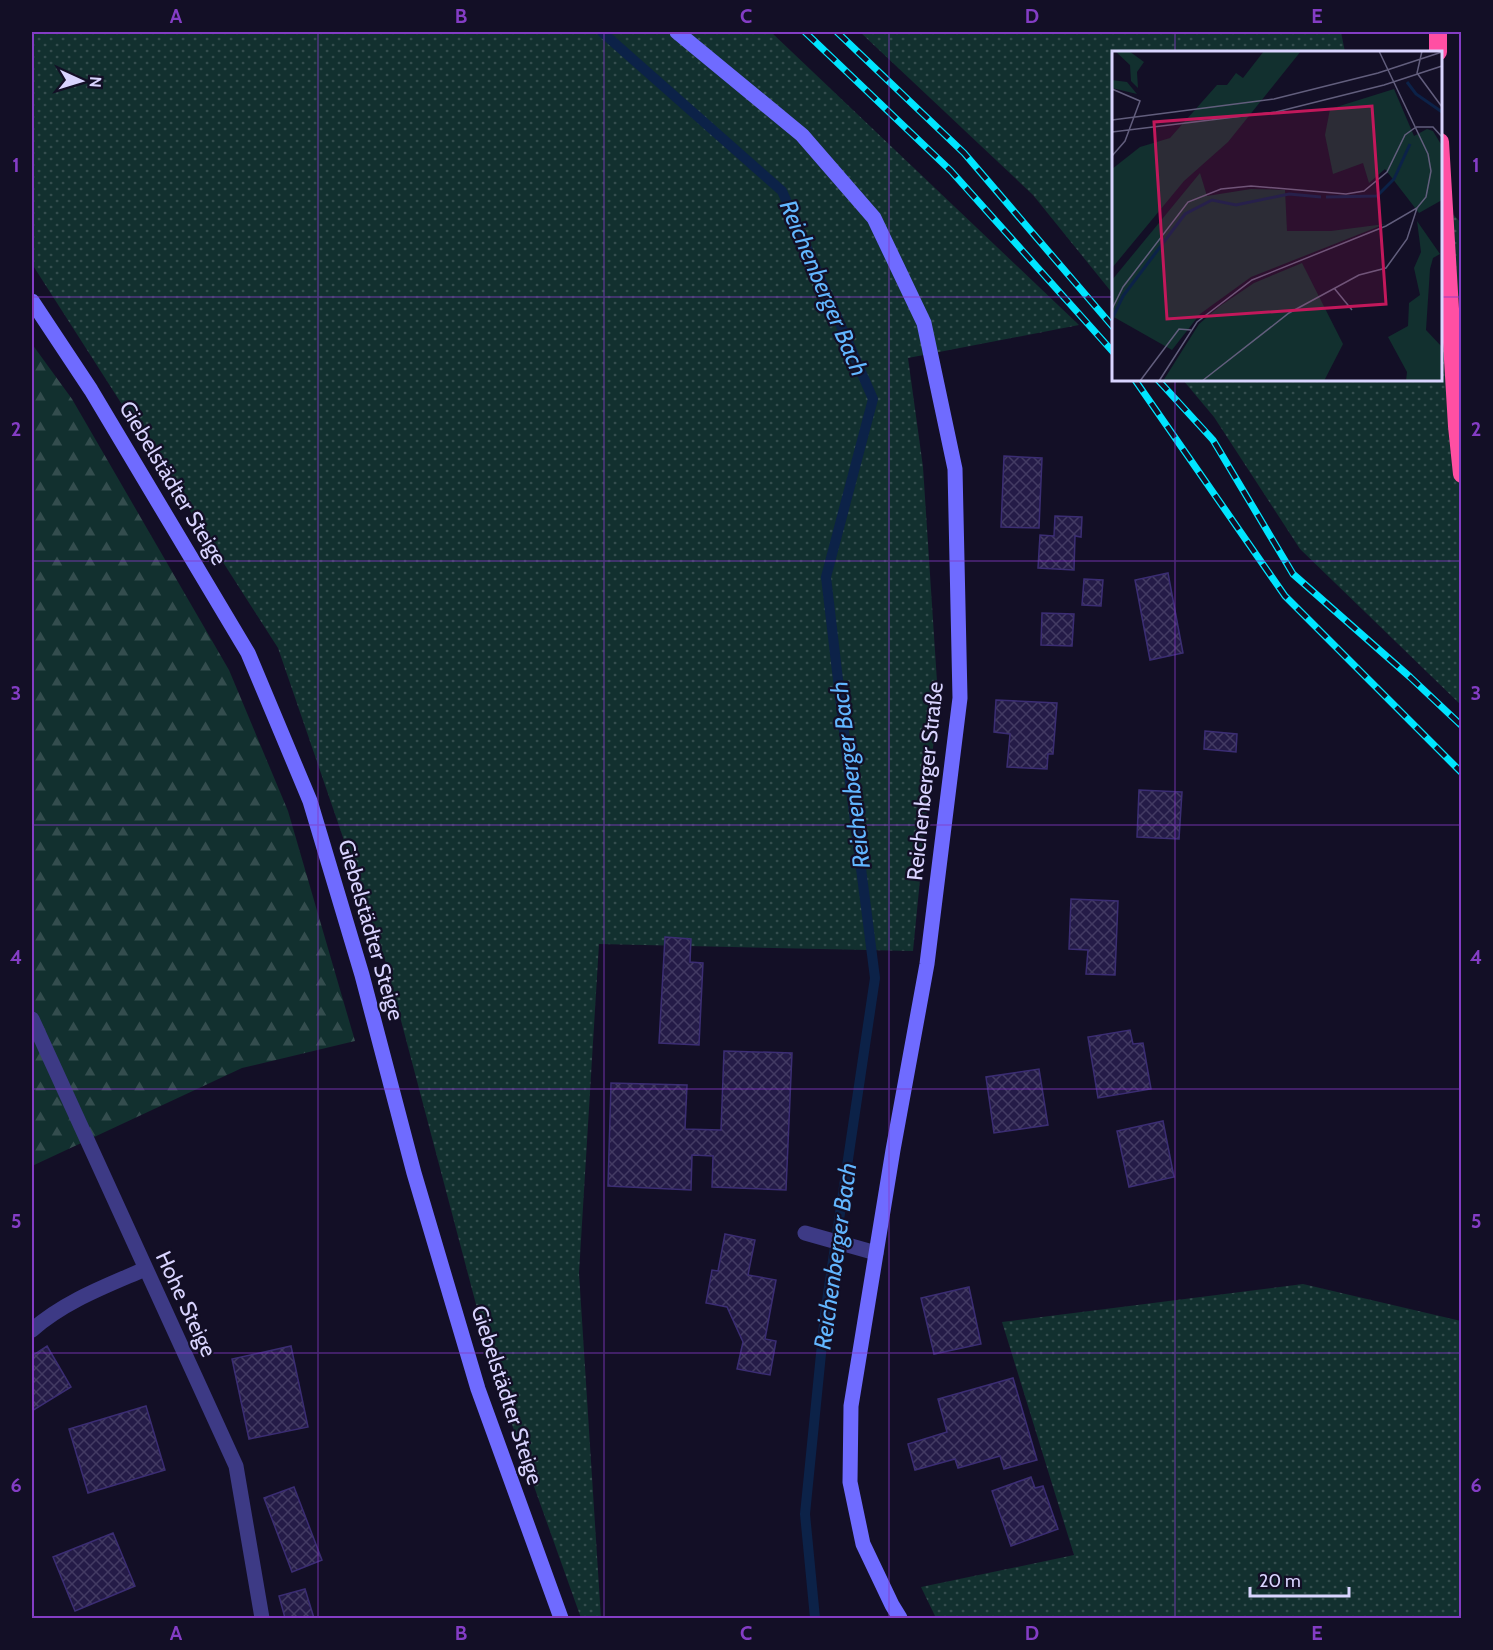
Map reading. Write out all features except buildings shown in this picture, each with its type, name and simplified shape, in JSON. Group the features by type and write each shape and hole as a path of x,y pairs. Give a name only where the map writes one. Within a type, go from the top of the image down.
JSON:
{"highway":[{"path":"1438,32 1438,51"},
{"path":"1442,175 1461,474"}],"main road":[{"name":"Reichenberger Straße","path":"677,32 801,135 874,218 924,323 955,469 960,698 927,964 851,1406 850,1482 863,1544 900,1618"},
{"name":"Giebelstädter Steige","path":"32,301 90,390 248,653 310,801 362,975 414,1173 478,1389 561,1618"}],"lane":[{"name":"Hohe Steige","path":"32,1019 236,1466 262,1618"},
{"path":"809,1234 876,1253"},
{"path":"32,1330 61,1307 145,1269"}],"green space":[{"path":"32,32 771,32 1079,325 908,358 923,467 938,697 913,951 599,944 579,1273 601,1618 581,1618 496,1380 385,960 278,648 32,264"},
{"path":"860,32 1341,32 1345,51 1112,51 1112,293 1033,195"},
{"path":"1442,202 1461,223 1461,705 1300,549 1214,417 1184,381 1442,381"},
{"path":"32,344 72,399 229,670 288,811 355,1041 242,1068 32,1166"},
{"path":"1303,1284 1461,1321 1461,1618 936,1618 921,1587 1074,1555 1002,1322"}],"waterway":[{"name":"Reichenberger Bach","path":"602,32 782,191 873,399 826,577 875,978 825,1314 805,1514 815,1618"}],"railway":[{"path":"805,32 951,171 1112,351"},
{"path":"837,32 964,153 1112,326"},
{"path":"1136,381 1285,596 1462,773"},
{"path":"1159,381 1213,440 1293,574 1462,726"}]}
